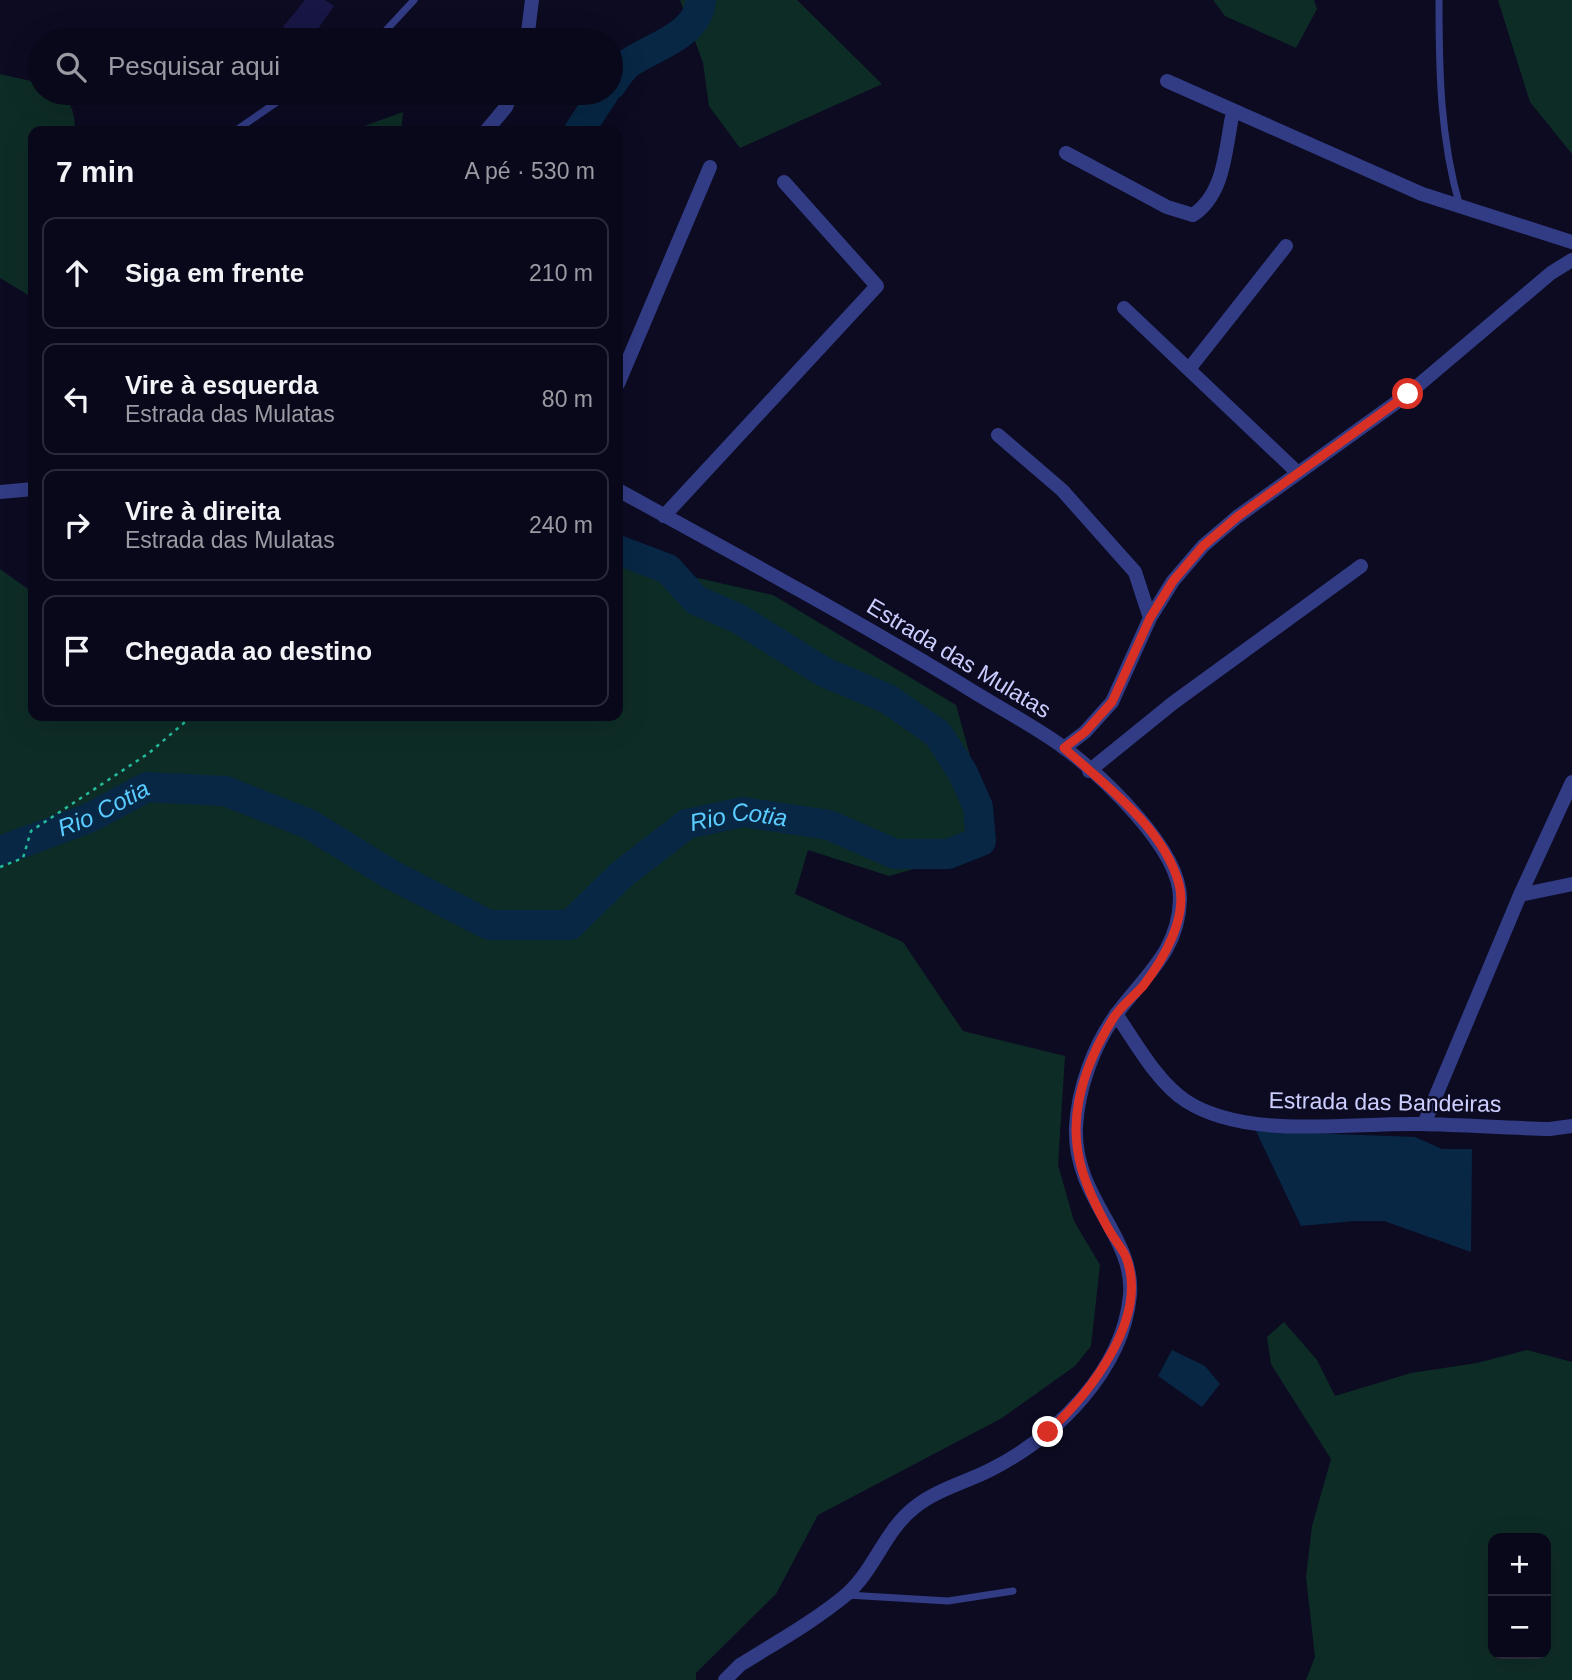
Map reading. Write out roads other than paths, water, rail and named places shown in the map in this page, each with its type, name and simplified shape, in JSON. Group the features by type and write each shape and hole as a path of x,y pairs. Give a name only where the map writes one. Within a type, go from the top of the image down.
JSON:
{"street":[{"path":"528,28 532,0"},
{"path":"1167,81 1422,194 1572,242"},
{"path":"490,126 507,105"},
{"path":"1066,153 1167,207 1193,215 1213,195 1221,175 1233,112"},
{"path":"623,372 710,167"},
{"path":"664,516 877,286 783,181"},
{"path":"1189,369 1286,246"},
{"path":"1064,748 1085,732 1112,702 1150,618 1173,581 1203,546 1298,472 1408,394 1551,273 1572,260"},
{"path":"1124,308 1298,472"},
{"path":"998,435 1062,490 1135,572 1150,618"},
{"path":"0,492 28,489"},
{"name":"Estrada das Mulatas","path":"623,493 908,652 1064,748 1145,823 1161,847 1180,885 1180,904 1168,947 1157,968 1116,1014 1087,1072 1076,1126 1076,1153 1082,1176 1127,1258 1130,1292 1115,1350 1071,1411 1048,1432 993,1468 932,1496 912,1509 894,1530 864,1575 846,1594 740,1665 725,1680"},
{"path":"1089,771 1173,703 1361,566"},
{"path":"1424,1124 1520,895 1572,782"},
{"path":"1520,895 1572,884"},
{"name":"Estrada das Bandeiras","path":"1116,1014 1167,1082 1186,1101 1212,1112 1284,1126 1424,1124 1550,1129 1572,1126"}],"lane":[{"path":"388,28 414,0"},
{"path":"1439,0 1439,100 1451,177 1460,208"},
{"path":"242,126 273,105"},
{"path":"846,1594 948,1601 1013,1591"}],"water":[{"path":"1256,1131 1415,1137 1442,1149 1472,1149 1471,1252 1384,1221 1301,1226"},
{"path":"1172,1350 1205,1366 1220,1384 1202,1407 1158,1376"}],"waterway":[{"name":"Rio Cotia","path":"623,69 683,31 692,23 701,0"},
{"name":"Rio Cotia","path":"582,126 596,105"},
{"name":"Rio Cotia","path":"0,851 89,818 147,787 225,791 309,824 390,874 489,925 570,925 621,875 687,824 743,812 829,825 895,854 948,854 981,841 978,807 963,773 938,734 888,699 824,672 739,619 696,600 668,569 623,552"}]}
